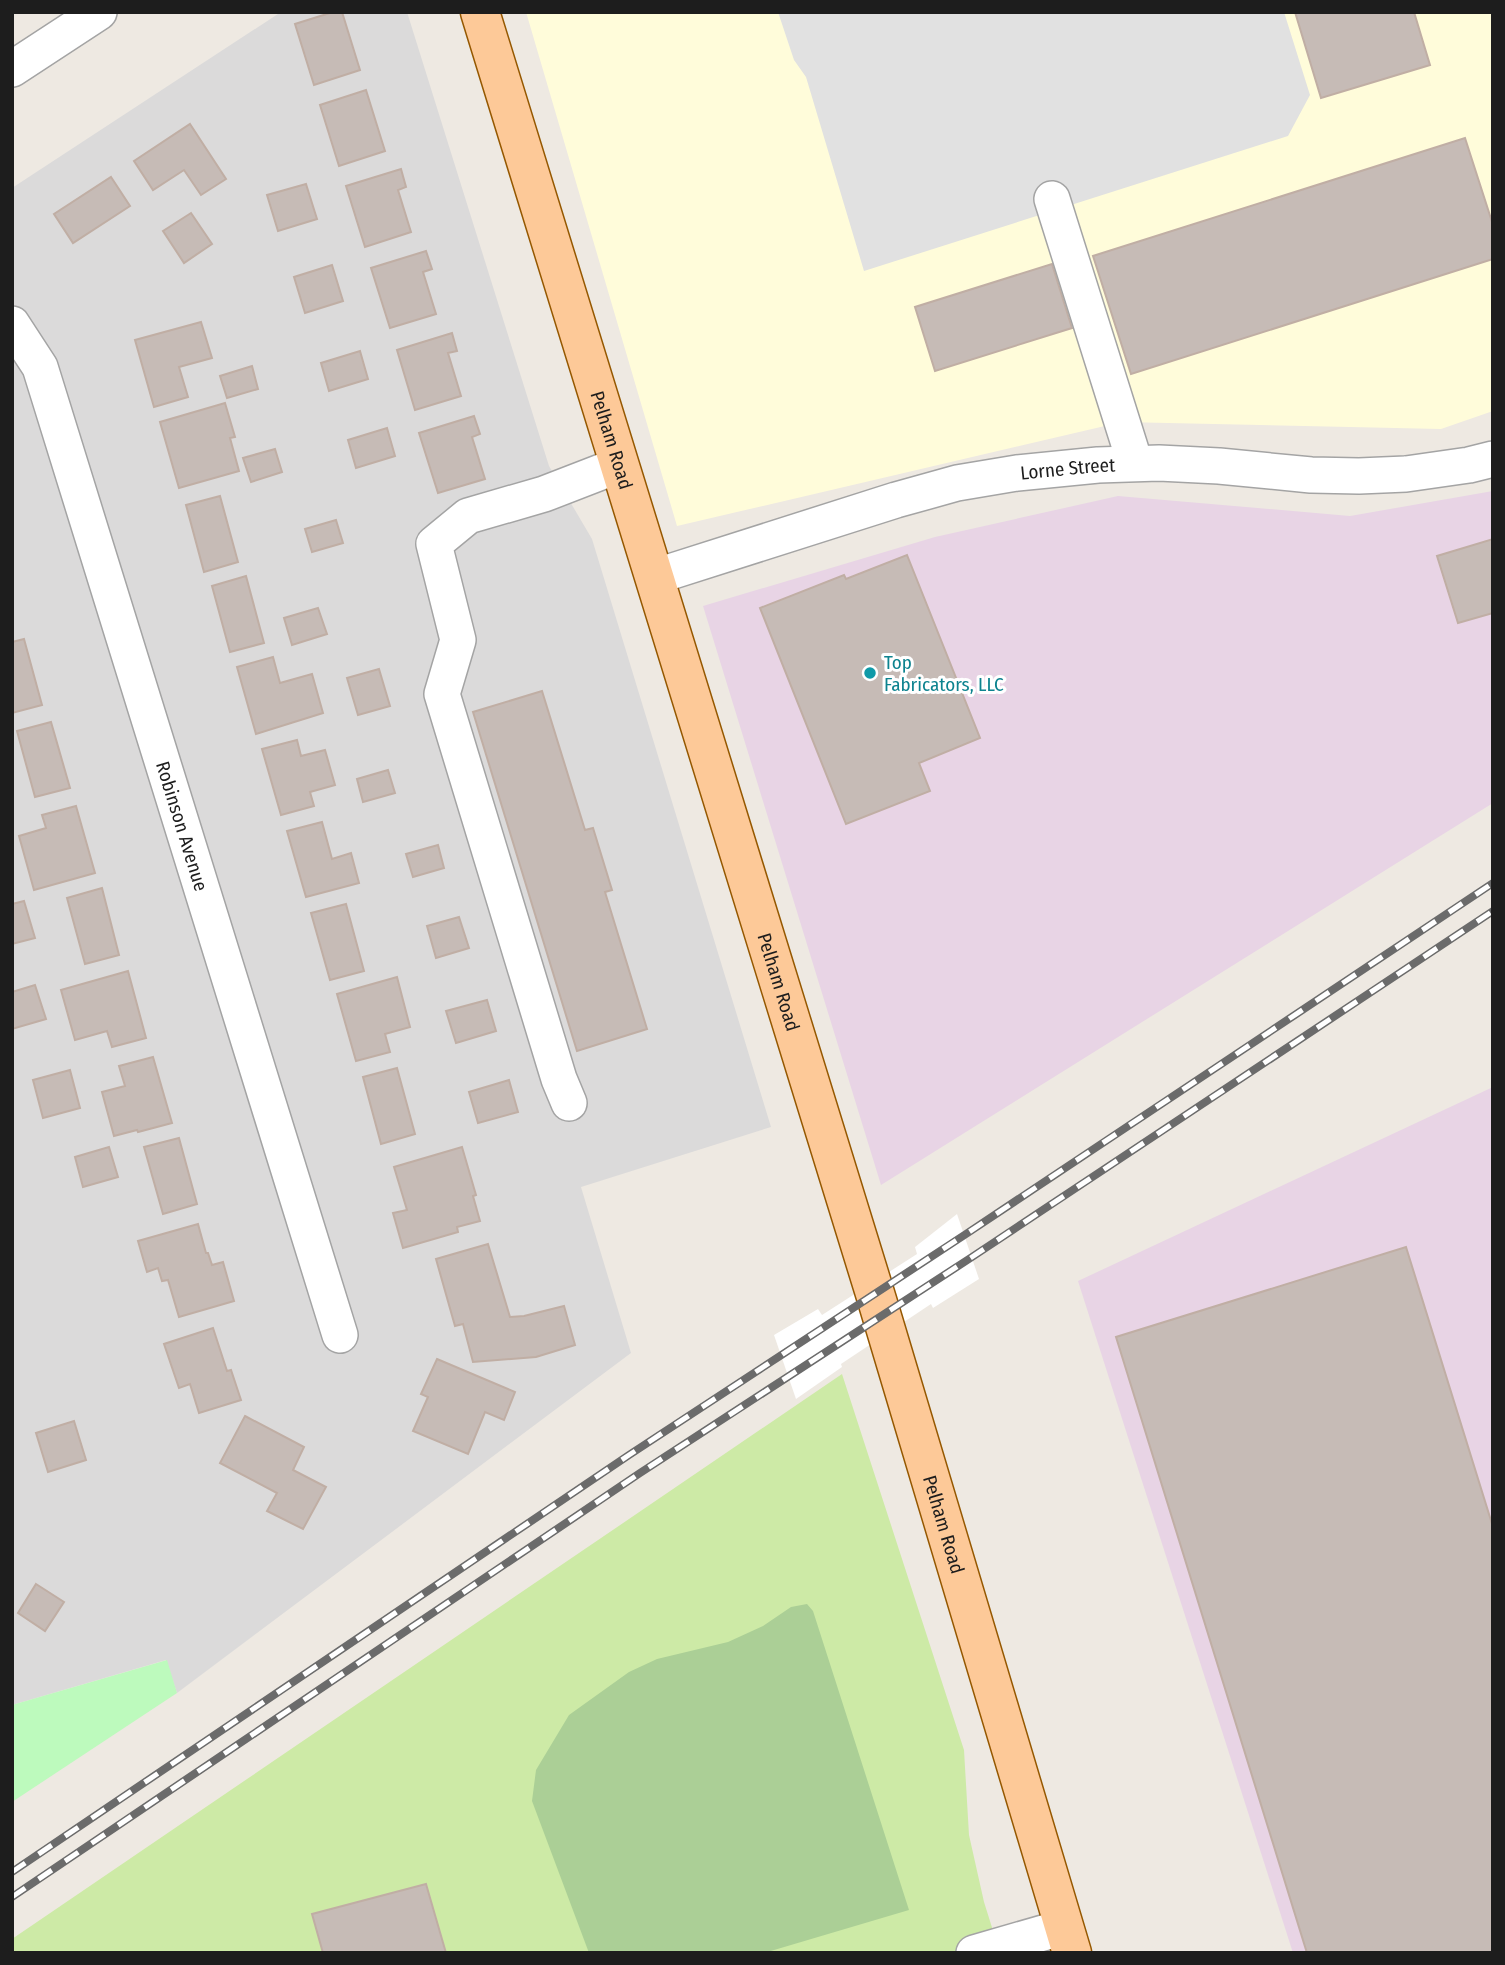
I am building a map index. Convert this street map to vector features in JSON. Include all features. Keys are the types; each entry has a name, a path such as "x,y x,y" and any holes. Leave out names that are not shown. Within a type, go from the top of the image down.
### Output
{"main road":[{"name":"Pelham Road","path":"480,12 877,1300 1068,1940"}],"street":[{"path":"12,69 99,12"},
{"path":"1052,199 1135,463"},
{"name":"Robinson Avenue","path":"12,324 40,367 340,1335"},
{"name":"Lorne Street","path":"654,576 896,500 957,483 1017,473 1135,463 1359,476 1406,474 1493,459"},
{"path":"569,1103 555,1065 442,694 458,640 434,544 468,516 544,494 619,465"},
{"path":"974,1953 1068,1940"}],"shaded area":[{"path":"281,12 407,12 549,466 592,539 771,1127 581,1187 631,1353 177,1693 166,1660 12,1705 12,188"},
{"path":"526,12 1493,12 1493,411 1441,429 1122,422 677,526"},
{"path":"778,12 1284,12 1310,95 1288,136 864,271 806,77 794,60"},
{"path":"1493,491 1493,803 881,1185 703,606 935,537 1118,496 1350,516"},
{"path":"1493,1087 1493,1953 1293,1953 1078,1281"}],"green space":[{"path":"842,1374 964,1750 969,1835 984,1902 1000,1953 12,1953 12,1939"},
{"path":"807,1604 813,1611 909,1910 764,1953 589,1953 532,1801 536,1770 569,1715 629,1672 657,1659 728,1642 763,1626 791,1607"},
{"path":"167,1660 177,1693 12,1802 12,1705"}],"pier":[{"path":"957,1214 979,1279 933,1308 931,1304 841,1364 842,1367 796,1399 774,1335 818,1309 822,1315 917,1254 915,1247"}],"building":[{"path":"333,12 342,12 360,70 314,85 295,24"},
{"path":"1295,12 1414,12 1430,65 1321,98"},
{"path":"366,90 385,151 339,166 320,105"},
{"path":"190,124 226,179 201,195 184,170 153,190 134,161"},
{"path":"1465,138 1493,225 1493,259 1131,374 1093,256"},
{"path":"401,169 406,187 398,190 411,232 365,247 346,186"},
{"path":"111,177 130,206 73,243 54,214"},
{"path":"306,184 317,219 278,231 267,195"},
{"path":"191,213 212,244 184,263 163,231"},
{"path":"426,251 432,269 423,272 436,314 390,328 371,268"},
{"path":"1052,264 1072,328 935,371 915,307"},
{"path":"332,265 343,301 305,313 294,277"},
{"path":"201,322 212,358 179,367 188,397 154,407 135,340"},
{"path":"452,333 457,351 448,353 461,396 415,410 397,350"},
{"path":"360,351 368,379 329,391 321,363"},
{"path":"252,366 258,389 227,398 220,376"},
{"path":"225,403 235,437 230,438 239,471 179,488 160,422"},
{"path":"474,416 480,434 472,437 485,479 438,493 419,433"},
{"path":"387,428 395,456 356,468 348,440"},
{"path":"275,449 282,472 251,482 243,458"},
{"path":"220,496 238,562 204,572 186,505"},
{"path":"336,520 343,543 312,552 305,529"},
{"path":"1493,539 1493,613 1458,623 1437,556"},
{"name":"Top Fabricators, LLC","path":"907,555 980,738 919,763 930,791 846,824 760,608 844,575 846,579"},
{"path":"246,576 264,643 230,652 212,586"},
{"path":"318,608 327,634 292,645 284,618"},
{"path":"24,639 42,705 12,713 12,642"},
{"path":"273,657 280,683 312,674 323,713 256,734 237,667"},
{"path":"379,669 390,706 358,715 347,678"},
{"path":"542,691 585,830 593,828 612,890 605,892 647,1029 577,1051 473,712"},
{"path":"51,722 70,788 35,797 17,731"},
{"path":"297,740 301,756 325,750 335,785 310,792 314,806 281,815 262,749"},
{"path":"388,770 395,793 363,802 357,779"},
{"path":"76,806 95,873 34,890 19,836 46,828 42,815"},
{"path":"322,822 332,859 351,853 359,883 306,897 287,831"},
{"path":"438,845 444,868 413,877 406,854"},
{"path":"102,888 119,955 85,964 67,898"},
{"path":"24,901 35,938 12,944 12,904"},
{"path":"346,904 364,971 330,980 311,913"},
{"path":"459,917 469,948 436,958 427,926"},
{"path":"128,971 146,1038 112,1047 107,1031 75,1040 61,990"},
{"path":"397,977 410,1027 385,1034 390,1052 356,1061 337,994"},
{"path":"35,985 46,1019 12,1029 12,992"},
{"path":"487,1000 496,1031 456,1043 446,1011"},
{"path":"153,1057 172,1123 114,1136 102,1092 125,1086 119,1066"},
{"path":"397,1068 415,1134 381,1144 363,1077"},
{"path":"70,1070 80,1108 43,1118 33,1080"},
{"path":"509,1080 518,1112 478,1123 469,1092"},
{"path":"179,1138 197,1204 163,1214 144,1147"},
{"path":"109,1147 118,1177 83,1187 75,1157"},
{"path":"462,1147 476,1195 473,1196 480,1221 457,1227 458,1232 403,1248 393,1213 407,1210 394,1167"},
{"path":"198,1224 212,1265 223,1262 234,1301 179,1317 168,1280 162,1281 158,1268 147,1272 138,1241"},
{"path":"488,1244 510,1317 564,1306 575,1345 536,1357 473,1362 463,1324 455,1326 436,1259"},
{"path":"1406,1247 1493,1527 1493,1953 1307,1953 1116,1337"},
{"path":"213,1328 227,1371 231,1370 241,1400 199,1413 190,1384 179,1388 164,1344"},
{"path":"437,1359 515,1392 504,1420 485,1412 468,1454 413,1431 428,1397 421,1394"},
{"path":"245,1416 304,1447 293,1470 326,1487 303,1529 267,1511 277,1493 220,1463"},
{"path":"74,1421 86,1460 48,1472 36,1433"},
{"path":"36,1584 64,1602 45,1631 18,1613"},
{"path":"426,1884 446,1953 323,1953 312,1914"}],"railway":[{"path":"12,1872 629,1455 1493,883"},
{"path":"12,1897 640,1473 972,1257 1493,911"}],"place":[{"name":"Top Fabricators, LLC","path":"870,673"}]}
